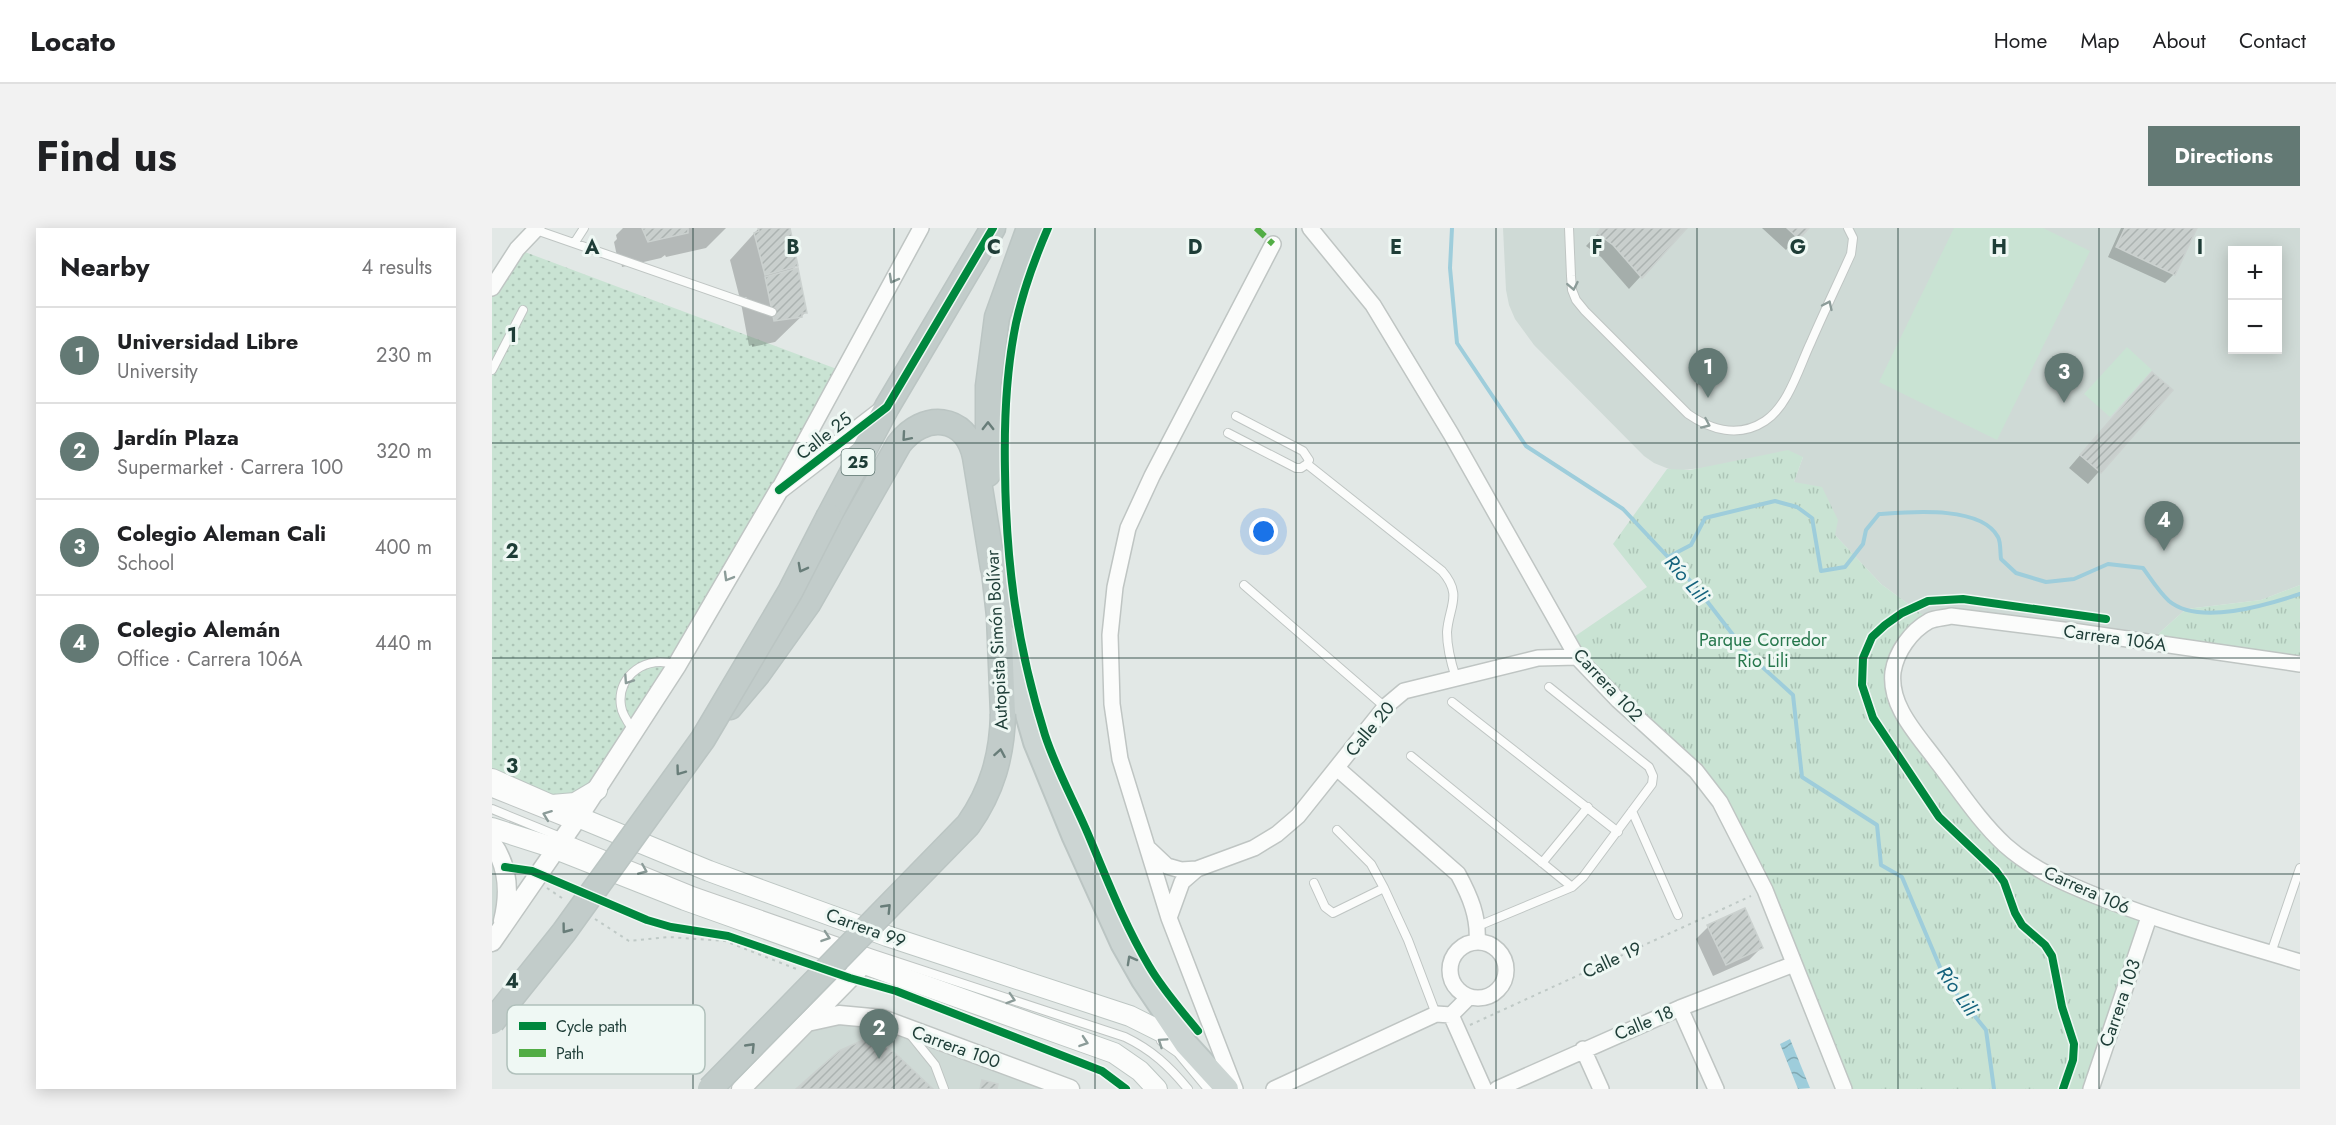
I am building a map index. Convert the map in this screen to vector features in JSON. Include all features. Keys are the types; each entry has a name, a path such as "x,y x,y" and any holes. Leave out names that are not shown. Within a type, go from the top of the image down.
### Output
{"highway":[{"name":"25","path":"703,739 784,601 887,407 993,228"},
{"name":"Autopista Simón Bolívar","path":"710,1089 968,825 984,799 994,775 1001,750 1003,714 999,616 993,568 988,490 988,386 998,317 1029,228"},
{"path":"492,1022 564,932 703,739 758,674 801,613 905,437 920,425 945,423 962,432 973,449 993,568"}],"main road":[{"path":"999,616 1035,742 1079,847 1122,943 1143,980 1186,1044"},
{"name":"Carrera 99","path":"492,779 552,805 571,832 686,900 1114,1053 1140,1071 1154,1086"},
{"path":"552,805 575,803 597,790"},
{"name":"Carrera 99","path":"492,828 571,832 709,871 887,936 1130,1016 1186,1044 1227,1089"}],"street":[{"name":"Calle 25","path":"494,940 571,832 677,665 779,490 921,228"},
{"name":"Carrera 102","path":"1310,228 1373,305 1451,434 1577,657 1618,700 1696,771 1720,802 1765,890 1844,1089"},
{"path":"492,288 517,249 536,229"},
{"path":"1235,1089 1169,918 1120,759 1112,704 1110,635 1115,587 1128,528 1152,477 1273,244"},
{"name":"Calle 25","path":"779,490 887,407"},
{"name":"Carrera 106A","path":"1930,621 1951,616 2300,664"},
{"name":"Carrera 106","path":"1930,621 1917,630 1902,647 1894,667 1892,684 1896,699 1911,728 1982,819 2005,844 2034,867 2065,884 2149,917 2300,962"},
{"name":"Calle 20","path":"1145,844 1167,866 1181,870 1197,869 1254,848 1277,834 1298,816 1338,769 1385,707 1404,691 1538,658 1577,657"},
{"path":"1338,769 1458,874 1469,895 1478,926 1477,942"},
{"path":"492,843 505,867 508,894 503,920 494,940"},
{"path":"1169,918 1182,882 1197,869"},
{"name":"Carrera 103","path":"2091,1089 2149,917"},
{"path":"1477,942 1495,949 1505,965 1506,975 1497,991 1479,998 1469,997 1456,988 1452,981 1450,966 1457,952 1477,942"},
{"path":"741,1089 864,964"},
{"name":"Calle 18","path":"1497,1089 1680,1008 1794,964"},
{"path":"1274,1089 1444,1014 1469,997"},
{"path":"1680,1008 1716,1089"},
{"path":"1444,1014 1459,1030 1484,1089"},
{"name":"Carrera 100","path":"807,1022 840,1016 882,1019 1070,1089"},
{"path":"1583,1049 1601,1089"}],"lane":[{"path":"575,242 584,228"},
{"path":"1569,228 1572,290 1585,311 1688,414 1704,425 1720,430 1736,431 1765,421 1785,397 1851,254 1853,238 1848,228"},
{"path":"536,229 772,312"},
{"path":"492,370 523,310"},
{"path":"1228,433 1296,468 1301,468 1309,460 1308,455 1303,451 1236,416"},
{"path":"1307,464 1443,571 1452,582 1453,606 1447,630 1448,652 1456,678"},
{"path":"1244,585 1385,707"},
{"path":"634,731 621,709 620,696 623,684 640,666 667,661 677,665"},
{"path":"1478,926 1572,887 1583,877 1618,832 1652,784 1653,776 1649,767 1549,687"},
{"path":"1452,702 1618,832"},
{"path":"1411,756 1572,887"},
{"path":"492,793 693,891 873,954 1125,1036 1155,1054 1168,1065 1188,1089"},
{"path":"1542,862 1587,807"},
{"path":"492,808 571,832"},
{"path":"1632,811 1678,915"},
{"path":"1337,830 1371,864 1444,1014"},
{"path":"616,843 638,852"},
{"path":"659,860 670,865"},
{"path":"2271,953 2300,867"},
{"path":"681,869 881,943 1130,1025 1178,1053 1208,1089"},
{"path":"1314,883 1325,907 1333,913 1384,888"},
{"path":"906,1028 935,1065 944,1089"}],"path":[{"path":"535,881 572,905"},
{"path":"591,917 629,941 669,937 726,941 807,972"},
{"path":"680,929 728,936 796,959"}],"shaded area":[{"path":"1503,228 2300,228 2300,585 2261,600 2186,609 2148,643 1930,620 1881,584 1835,535 1794,482 1803,457 1674,471 1654,463 1644,456 1534,345 1515,319 1506,290"},
{"path":"492,843 505,867 492,942"},
{"path":"864,1016 1070,1089 741,1089 807,1022"}],"green space":[{"path":"1954,228 2043,228 2090,251 1997,440 1879,382"},
{"path":"517,249 842,371 578,817 492,779 492,288"},
{"path":"2127,347 2152,370 2110,417 2084,394"},
{"name":"Parque Corredor Rio Lili","path":"1788,450 1803,457 1794,482 1822,487 1838,520 1835,535 1881,584 1930,620 1902,647 1896,699 2005,844 2149,917 2091,1089 1844,1089 1720,802 1568,641 1647,587 1613,544 1667,469 1690,470"},
{"path":"2300,585 2300,664 2148,643 2186,609 2261,600"}],"water":[{"path":"1790,1039 1810,1088 1798,1089 1780,1044"}],"building":[{"path":"642,228 688,228 688,233 648,242"},
{"path":"758,228 790,228 798,266 765,275 754,233 759,231"},
{"path":"1601,228 1687,228 1642,278 1613,245 1597,233"},
{"path":"1787,228 1809,228 1799,239"},
{"path":"2125,228 2197,228 2175,275 2116,247"},
{"path":"798,268 807,313 802,313 802,317 774,321 765,277"},
{"path":"2152,372 2173,390 2101,473 2080,455"},
{"path":"1745,908 1763,948 1726,965 1707,925"},
{"path":"863,1040 884,1046 896,1054 933,1089 796,1089 839,1051"},
{"path":"982,1080 998,1084 997,1089 980,1089"}],"waterway":[{"name":"Río Lili","path":"1452,228 1450,268 1457,343 1526,446 1623,509 1696,587 1747,653 1793,695 1802,777 1877,825 1881,865 1902,877 1945,979 1986,1030 1994,1089"},
{"path":"1668,557 1691,545 1705,518 1775,501 1797,507 1812,518 1821,571 1845,567 1863,544 1866,530 1879,514 1925,512 1961,515 1989,527 1999,539 2001,559 2016,573 2046,582 2074,579 2108,564 2143,568 2158,590 2169,601 2197,612 2215,613 2252,608 2300,594"}],"marked path":[{"path":"1256,228 1273,244"}],"cycle path":[{"path":"779,490 887,407 993,228"},
{"path":"1048,228 1038,251 1019,311 1006,397 1006,505 1011,572 1020,637 1035,702 1049,748 1116,901 1154,975 1198,1031"},
{"path":"2063,1089 2073,1060 2074,1044 2062,1007 2052,956 2045,945 2022,925 2015,913 2004,882 1996,871 1939,817 1873,718 1862,685 1863,658 1872,637 1885,625 1902,613 1928,601 1963,599 2106,619"},
{"path":"505,867 532,871 647,920 671,927 728,936 850,978 896,991 1102,1071 1126,1089"}],"place":[{"name":"Universidad Libre","path":"1708,398"},
{"name":"Colegio Aleman Cali","path":"2064,403"},
{"name":"Colegio Alemán","path":"2164,551"},
{"name":"Jardín Plaza","path":"879,1059"}]}
